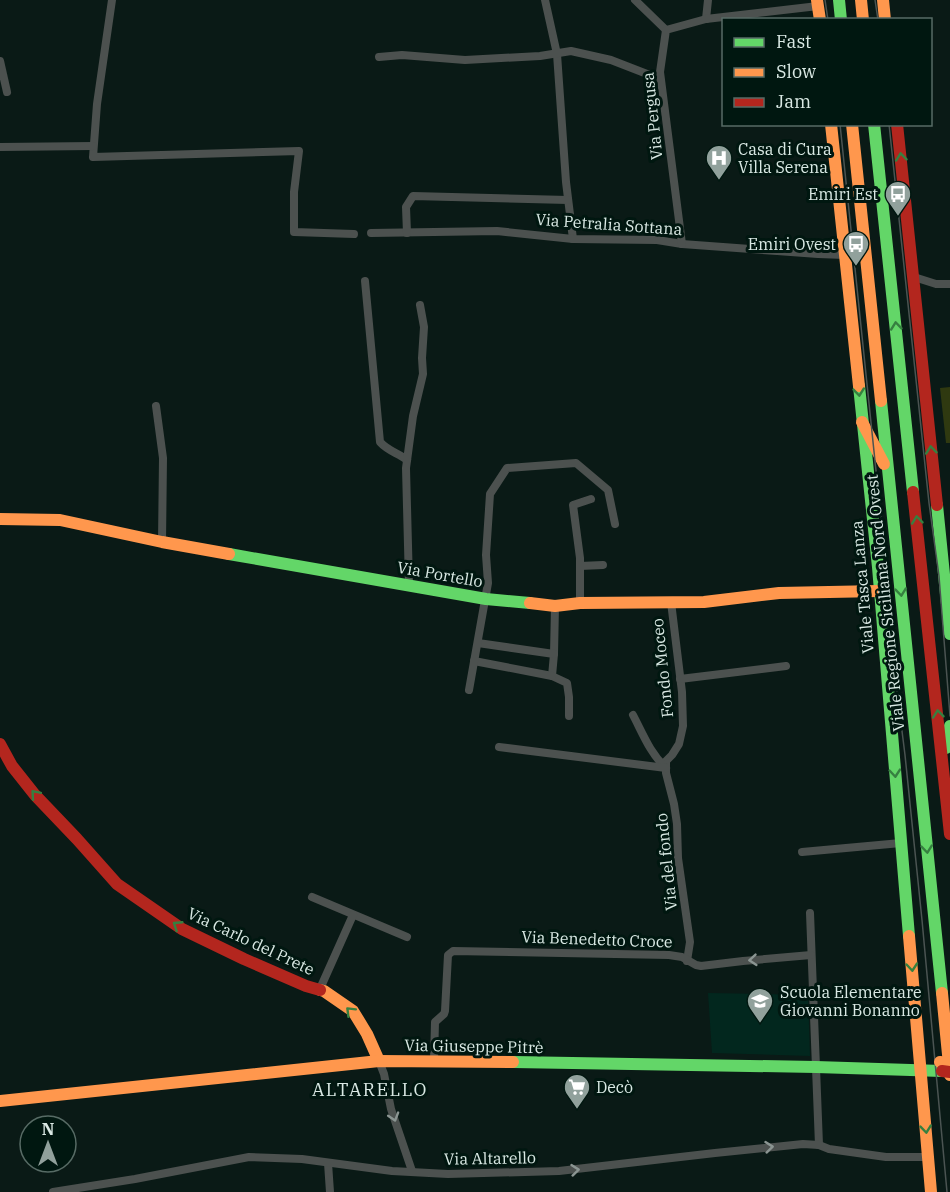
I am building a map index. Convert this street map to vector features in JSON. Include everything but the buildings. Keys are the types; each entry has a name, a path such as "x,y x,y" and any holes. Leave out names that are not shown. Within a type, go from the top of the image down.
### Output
{"street":[{"path":"112,0 97,104 93,157 299,151 294,192 294,232 354,234"},
{"path":"546,0 557,54 573,238"},
{"path":"635,0 666,30 706,19 818,3 820,18"},
{"path":"706,19 708,0"},
{"path":"838,0 841,18"},
{"path":"861,0 863,18"},
{"path":"883,0 885,18"},
{"name":"Via Pergusa","path":"666,30 660,79 682,244"},
{"path":"379,57 402,55 465,60 540,56 571,51 611,60 660,79"},
{"path":"0,61 7,92"},
{"name":"Viale Tasca Lanza","path":"831,126 879,591 919,1047"},
{"name":"Viale Regione Siciliana Nord Ovest","path":"852,126 946,1069"},
{"path":"874,126 950,834"},
{"path":"897,126 949,603 950,633"},
{"path":"0,147 93,146"},
{"path":"407,233 406,207 413,196 568,200"},
{"name":"Via Petralia Sottana","path":"371,233 497,231 573,238 657,240 682,244 845,255"},
{"path":"914,278 936,284 950,284"},
{"path":"365,282 380,442 388,451 398,453 407,460"},
{"path":"409,584 407,460 413,416 423,374 424,327 420,305"},
{"path":"156,406 163,458 162,542"},
{"path":"862,422 888,471"},
{"path":"469,690 488,583 486,555 490,494 507,468 576,463 608,490 615,524"},
{"path":"580,599 580,566 573,505 591,499"},
{"name":"Via Portello","path":"0,519 60,520 162,542 486,599 555,606 580,599 704,602 779,593 879,591"},
{"path":"580,566 603,565"},
{"name":"Fondo Moceo","path":"666,765 679,744 683,726 682,692 670,602"},
{"path":"552,676 555,654 555,606"},
{"path":"478,643 555,654"},
{"path":"474,662 552,676 567,683 569,716"},
{"path":"680,679 786,666"},
{"path":"633,715 657,759 666,765"},
{"path":"943,765 950,726"},
{"name":"Via Carlo del Prete","path":"0,744 12,766 35,795 117,884 182,928 244,959 319,991 324,991 353,1011 367,1034 384,1074 391,1109 412,1171"},
{"path":"499,747 666,765"},
{"name":"Via del fondo","path":"666,765 677,824 678,858 690,942 687,961"},
{"path":"802,852 901,843"},
{"path":"312,897 407,937"},
{"path":"810,913 819,1145"},
{"path":"319,991 353,915"},
{"name":"Via Benedetto Croce","path":"434,1061 435,1022 445,1011 448,957 455,950 669,955 682,957 701,966 811,955"},
{"path":"919,1047 930,1061 946,1069"},
{"path":"919,1047 931,1192"},
{"name":"Via Giuseppe Pitrè","path":"0,1101 379,1061 946,1069"},
{"name":"Via Altarello","path":"53,1192 249,1157 302,1159 392,1171 448,1174 559,1171 803,1144 886,1157 929,1157"},
{"path":"328,1163 330,1192"}],"shaded area":[{"path":"950,387 950,443 946,443 940,388"},
{"name":"Scuola Elementare Giovanni Bonanno","path":"708,993 808,995 810,1056 712,1053"}],"tram line":[{"path":"825,0 828,18"},
{"path":"875,0 878,18"},
{"path":"840,126 886,567 893,659 922,920 947,1192"},
{"path":"889,126 929,503 939,576 950,716"}],"traffic: fast":[{"path":"839,0 841,18"},
{"path":"874,126 913,492"},
{"path":"859,386 878,567 909,936"},
{"path":"881,401 942,993"},
{"path":"937,505 950,634"},
{"path":"229,554 486,599 530,603"},
{"path":"946,748 950,726"},
{"path":"513,1062 942,1071"}],"traffic: slow":[{"path":"817,0 820,18"},
{"path":"861,0 863,18"},
{"path":"883,0 885,18"},
{"path":"831,126 859,386"},
{"path":"852,126 881,401"},
{"path":"862,422 884,464"},
{"path":"0,519 60,520 229,554"},
{"path":"530,603 555,606 580,603 704,602 779,593 879,591"},
{"path":"909,936 931,1192"},
{"path":"320,990 353,1011 367,1034 379,1061"},
{"path":"942,993 950,1075"},
{"path":"0,1101 379,1061 513,1062"},
{"path":"940,1062 950,1063"}],"traffic: jam":[{"path":"897,126 937,505"},
{"path":"913,492 950,834"},
{"path":"0,744 12,766 35,795 117,884 182,929 244,959 320,990"},
{"path":"942,1071 950,1072"}],"place":[{"name":"Casa di Cura Villa Serena","path":"719,181"},
{"name":"Emiri Est","path":"898,217"},
{"name":"Emiri Ovest","path":"856,267"},
{"name":"Scuola Elementare Giovanni Bonanno","path":"760,1024"},
{"name":"Decò","path":"577,1110"}],"district":[{"name":"ALTARELLO","path":"370,1090"}]}
